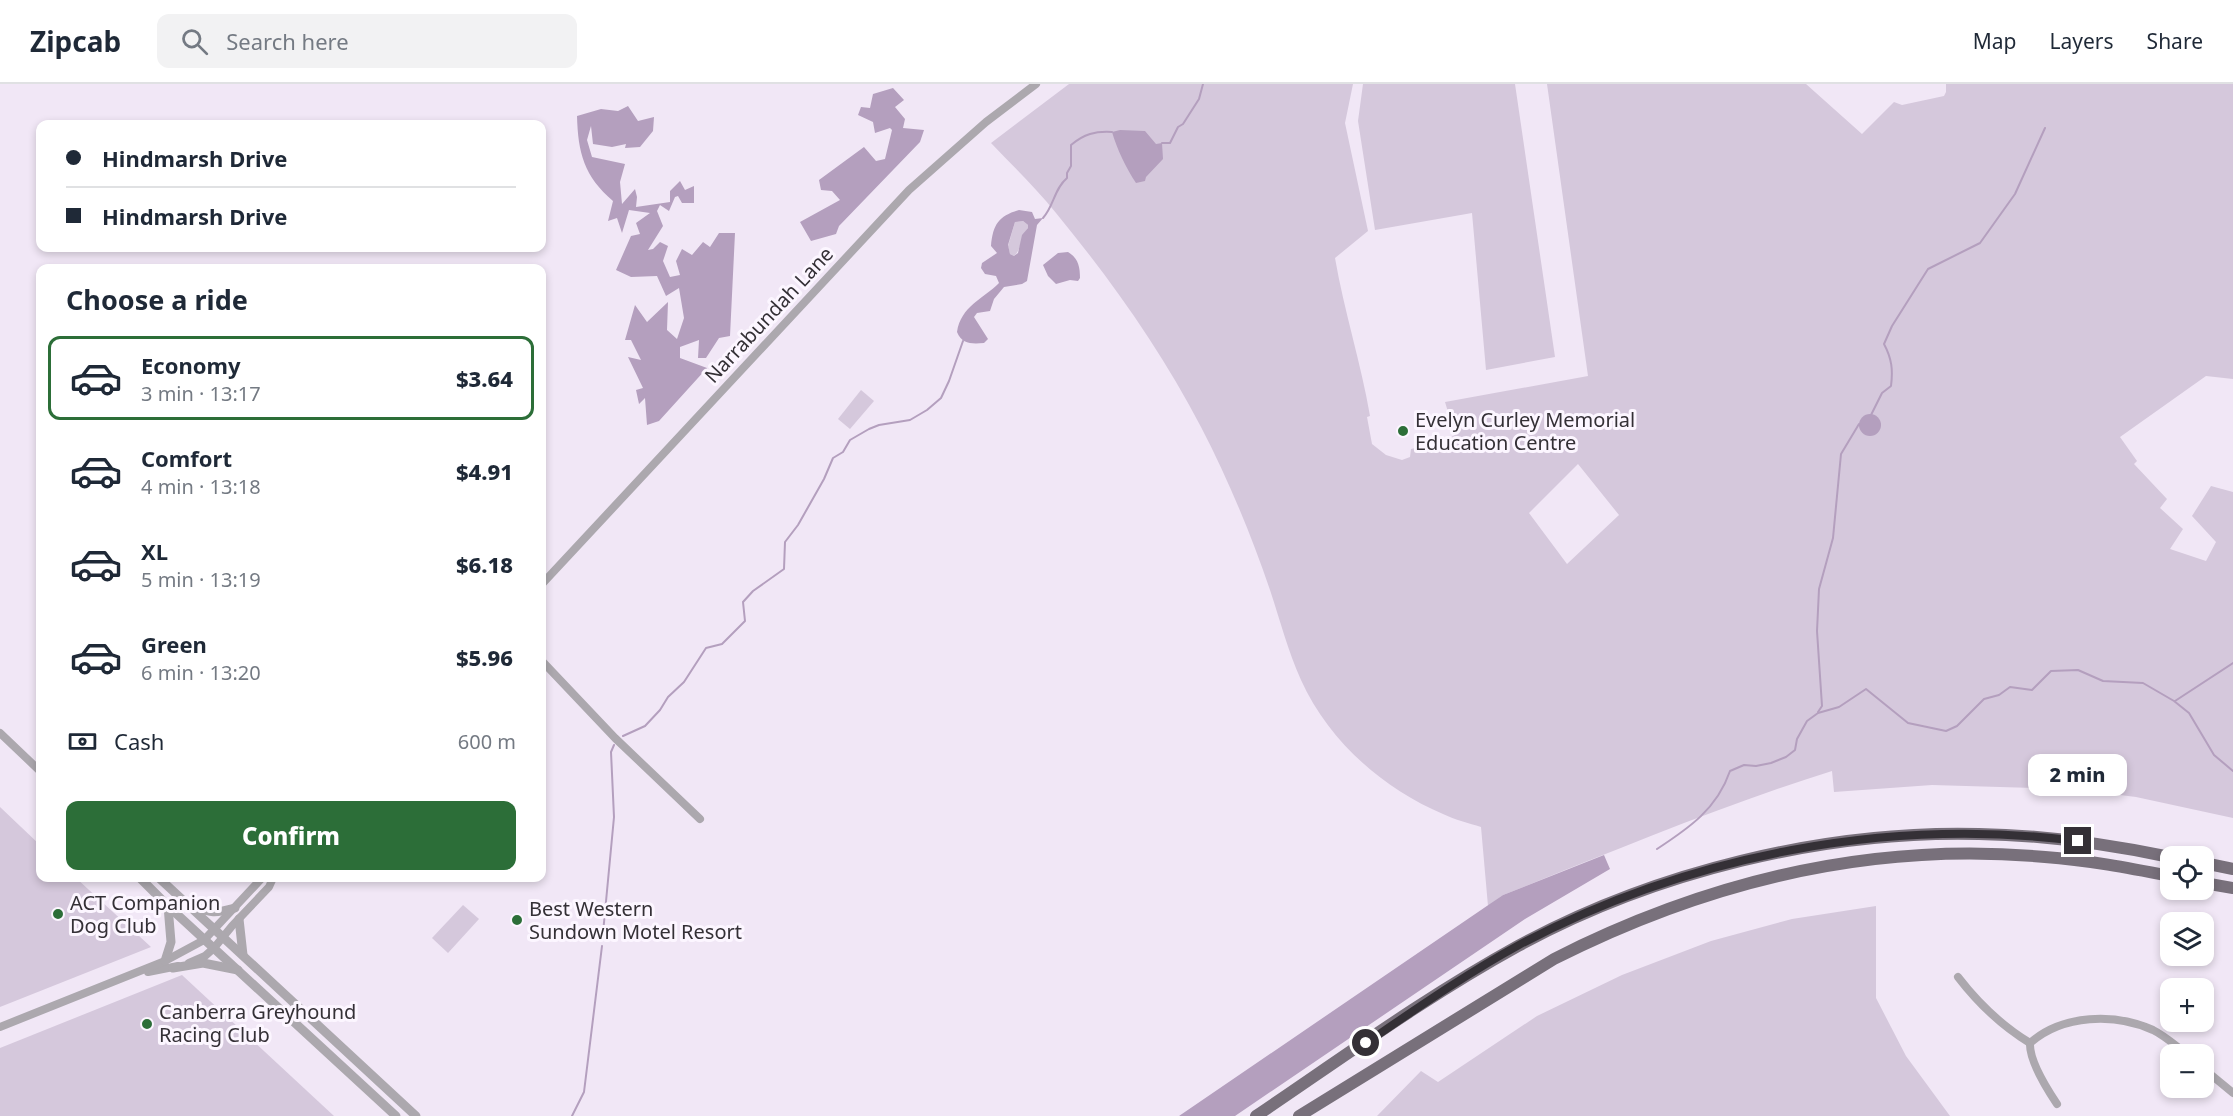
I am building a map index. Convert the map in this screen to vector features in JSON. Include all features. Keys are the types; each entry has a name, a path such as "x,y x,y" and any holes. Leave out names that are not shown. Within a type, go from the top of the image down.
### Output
{"main road":[{"path":"1256,1116 1467,976 1520,945 1597,909 1694,874 1812,846 1920,835 1977,834 2040,837 2094,843 2160,855"},
{"path":"1299,1116 1554,959 1593,939 1665,909 1738,885 1841,863 1921,855 2043,856 2160,874"},
{"path":"2214,865 2233,869"},
{"path":"2214,885 2233,888"}],"street":[{"name":"Narrabundah Lane","path":"546,581 901,198 963,141 1036,84"},
{"path":"546,665 615,738 700,819"},
{"path":"0,733 36,767"},
{"path":"144,882 396,1116"},
{"path":"163,882 416,1116"},
{"path":"0,1027 135,974 204,940 258,882"},
{"path":"173,968 205,956 223,939 271,882"},
{"path":"186,903 211,912 235,908"},
{"path":"165,961 171,942 168,906"},
{"path":"239,919 243,955"},
{"path":"135,974 203,963 240,970"},
{"path":"1958,978 1983,1007 2030,1043 2031,1052 2043,1082 2057,1104"},
{"path":"2030,1043 2040,1035 2064,1024 2108,1019 2132,1023 2153,1030 2173,1044"},
{"path":"2214,1077 2233,1093"}],"shaded area":[{"path":"1069,84 1353,84 1345,123 1368,231 1335,258 1370,416 1367,417 1372,444 1386,455 1402,460 1410,457 1411,449 1444,441 1455,435 1445,402 1588,376 1547,84 1806,84 1862,134 1894,102 1902,105 1944,96 1946,84 2233,84 2233,379 2206,376 2120,437 2137,461 2134,464 2167,499 2160,508 2183,529 2170,549 2206,561 2216,542 2192,516 2211,486 2233,492 2233,818 2136,797 2072,789 1932,785 1834,792 1832,771 1666,830 1503,895 1488,906 1481,827 1448,816 1399,791 1359,760 1326,723 1301,680 1247,528 1186,398 1134,316 1096,264 1048,204 991,143","holes":["1578,464 1619,515 1567,564 1529,513"]},
{"path":"1363,84 1515,84 1555,357 1486,370 1472,213 1375,230 1358,121"},
{"path":"893,88 904,100 895,107 905,119 903,128 924,130 920,142 839,226 836,234 811,241 800,222 840,200 832,191 821,190 819,180 864,147 876,161 885,159 892,130 890,128 875,133 873,122 858,115 861,107 870,108 873,94"},
{"path":"628,106 638,121 654,117 653,131 640,147 625,148 626,144 612,147 593,144 591,126 587,140 592,157 625,164 620,182 622,204 635,189 636,207 670,202 670,191 680,181 685,190 694,186 694,203 682,203 678,196 675,197 669,211 660,205 657,211 663,226 648,250 653,249 660,242 668,246 663,261 670,277 680,275 676,261 682,249 692,255 703,242 710,247 719,233 735,233 730,336 719,338 706,358 698,358 699,340 680,347 680,358 707,368 659,421 647,425 645,398 639,404 636,390 643,388 628,357 641,360 631,340 625,340 635,305 647,322 668,302 667,330 677,339 684,318 679,288 666,296 657,276 631,277 616,270 631,236 640,234 636,223 650,213 629,210 622,233 617,218 608,221 613,201 595,182 584,163 577,116 601,109 618,111"},
{"path":"1145,131 1156,144 1162,143 1163,159 1145,181 1136,183 1122,158 1112,132"},
{"path":"1019,210 1032,212 1035,219 1043,218 1037,225 1027,281 1004,287 994,299 990,311 977,313 974,317 988,339 984,343 968,342 962,339 957,332 959,323 968,309 999,283 996,276 985,274 981,268 982,263 997,253 991,246 993,232 1002,218","holes":["1023,221 1028,225 1022,235 1018,253 1014,256 1010,254 1008,245 1015,222"]},
{"path":"1023,221 1028,228 1014,256 1010,254 1008,246 1015,222"},
{"path":"1068,252 1078,263 1080,278 1078,281 1070,280 1056,284 1048,276 1043,265 1058,253"},
{"path":"861,390 874,401 850,429 838,419"},
{"path":"1870,414 1880,421 1881,425 1874,435 1870,436 1860,429 1859,425 1866,415"},
{"name":"ACT Companion Dog Club","path":"0,807 36,841 36,882 80,882 151,947 0,1007"},
{"path":"1604,855 1610,869 1525,919 1235,1116 1179,1116 1503,895"},
{"path":"463,905 479,919 448,953 432,938"},
{"path":"1876,906 1876,998 1906,1056 1950,1116 1377,1116 1421,1071 1438,1082 1537,1016 1622,975 1711,941 1792,919"},
{"name":"Canberra Greyhound Racing Club","path":"182,975 334,1116 0,1116 0,1048"}],"waterway":[{"path":"1162,143 1170,143 1178,127 1183,124 1199,99 1203,84"},
{"path":"1871,415 1882,393 1891,386 1891,365 1884,344 1892,326 1928,269 1980,243 2015,194 2045,128"},
{"path":"1043,218 1059,187 1067,178 1071,166 1071,145 1090,134 1112,132"},
{"path":"623,736 645,726 660,710 668,697 684,682 706,648 722,644 745,621 743,602 753,591 784,569 785,542 798,525 833,458 843,452 850,440 869,429 910,420 941,398 963,341"},
{"path":"1818,712 1822,706 1817,631 1819,589 1833,538 1841,454 1859,424"},
{"path":"2175,701 2233,663"},
{"path":"1657,849 1691,825 1710,807 1730,771 1744,765 1756,766 1786,757 1795,750 1797,739 1807,721 1818,713 1839,707 1866,689 1908,723 1946,731 1957,726 1984,699 1999,695 2010,687 2032,690 2051,671 2078,670 2103,681 2143,683 2174,701 2189,713 2214,755 2233,771"},
{"path":"603,933 614,817 611,752 614,745"},
{"path":"572,1116 584,1092 602,946"}],"place":[{"name":"Evelyn Curley Memorial Education Centre","path":"1403,431"},
{"name":"ACT Companion Dog Club","path":"58,914"},
{"name":"Best Western Sundown Motel Resort","path":"517,920"},
{"name":"Canberra Greyhound Racing Club","path":"147,1024"}],"route":[{"path":"1366,1043 1467,976 1520,945 1590,912 1683,877 1791,850 1877,838 1977,834 2078,841"}]}
